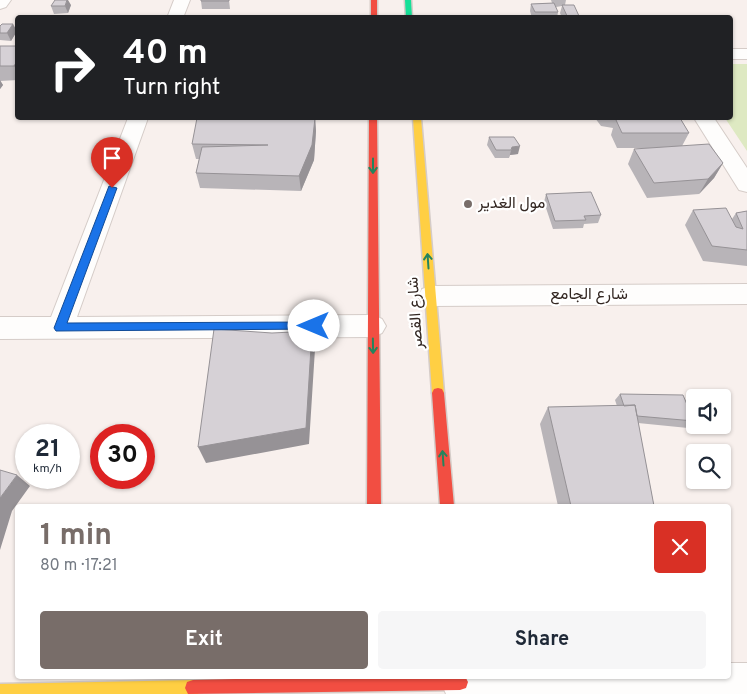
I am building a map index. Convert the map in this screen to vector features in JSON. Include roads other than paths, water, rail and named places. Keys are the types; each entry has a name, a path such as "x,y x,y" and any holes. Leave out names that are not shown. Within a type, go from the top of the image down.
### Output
{"street":[{"path":"0,4 3,0"},
{"path":"177,15 182,0"},
{"path":"374,0 374,15"},
{"path":"408,0 409,15"},
{"path":"733,54 747,54"},
{"path":"60,328 137,120"},
{"path":"374,120 374,504"},
{"name":"شارع القصر","path":"418,120 447,504"},
{"path":"705,120 747,185"},
{"name":"شارع الجامع","path":"431,296 747,294"},
{"path":"0,328 373,326"},
{"path":"0,692 460,684 561,688 747,682"}],"place":[{"name":"مول الغدير","path":"468,204"}]}
